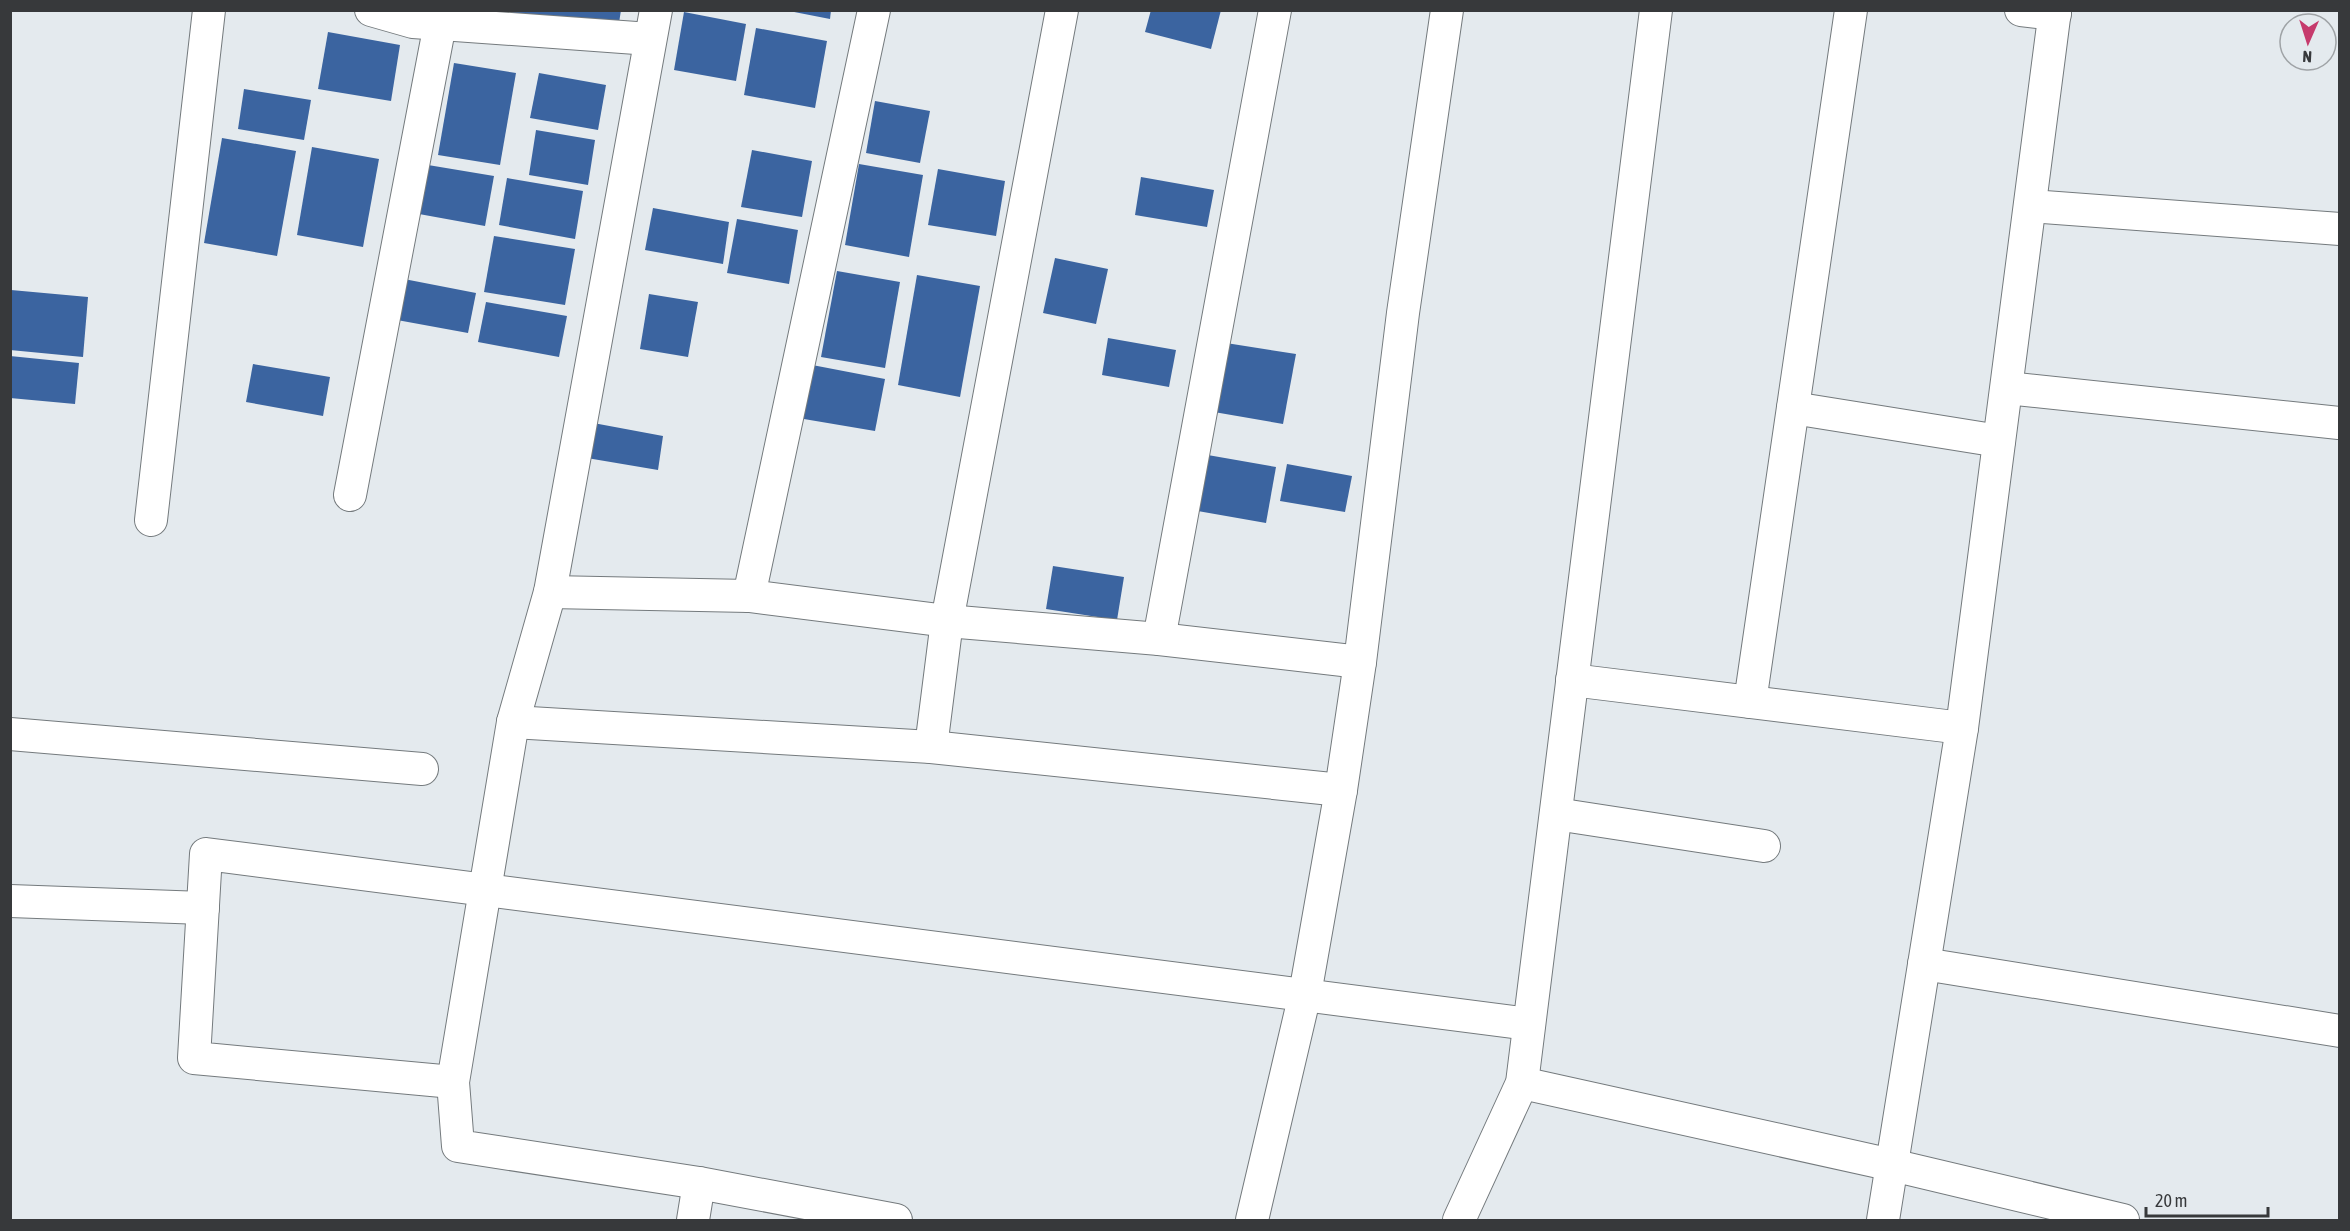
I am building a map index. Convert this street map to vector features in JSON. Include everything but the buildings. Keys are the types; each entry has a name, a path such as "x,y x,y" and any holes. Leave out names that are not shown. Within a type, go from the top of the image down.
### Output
{"street":[{"path":"151,520 209,10"},
{"path":"371,10 413,22 440,24 653,25 550,592 513,722 453,1082 458,1146 699,1183 896,1221"},
{"path":"749,596 874,10"},
{"path":"931,747 946,621 1062,10"},
{"path":"1159,639 1275,10"},
{"path":"1252,1221 1305,994 1341,790 1360,662 1403,313 1448,10"},
{"path":"1459,1221 1522,1083 1656,10"},
{"path":"1750,702 1851,10"},
{"path":"1883,1221 1962,728 2055,12 2021,10"},
{"path":"350,495 440,24"},
{"path":"2030,206 2340,229"},
{"path":"2007,388 2339,423"},
{"path":"1793,408 1999,441"},
{"path":"550,592 749,596 946,621 1159,639 1360,662"},
{"path":"1572,680 1962,728"},
{"path":"513,722 931,747 1341,790"},
{"path":"10,734 422,768"},
{"path":"1556,814 1764,846"},
{"path":"453,1082 194,1058 206,854 1529,1024"},
{"path":"10,901 203,908"},
{"path":"1924,964 2340,1031"},
{"path":"1522,1083 1892,1165 2115,1220"},
{"path":"693,1221 699,1183"}]}
